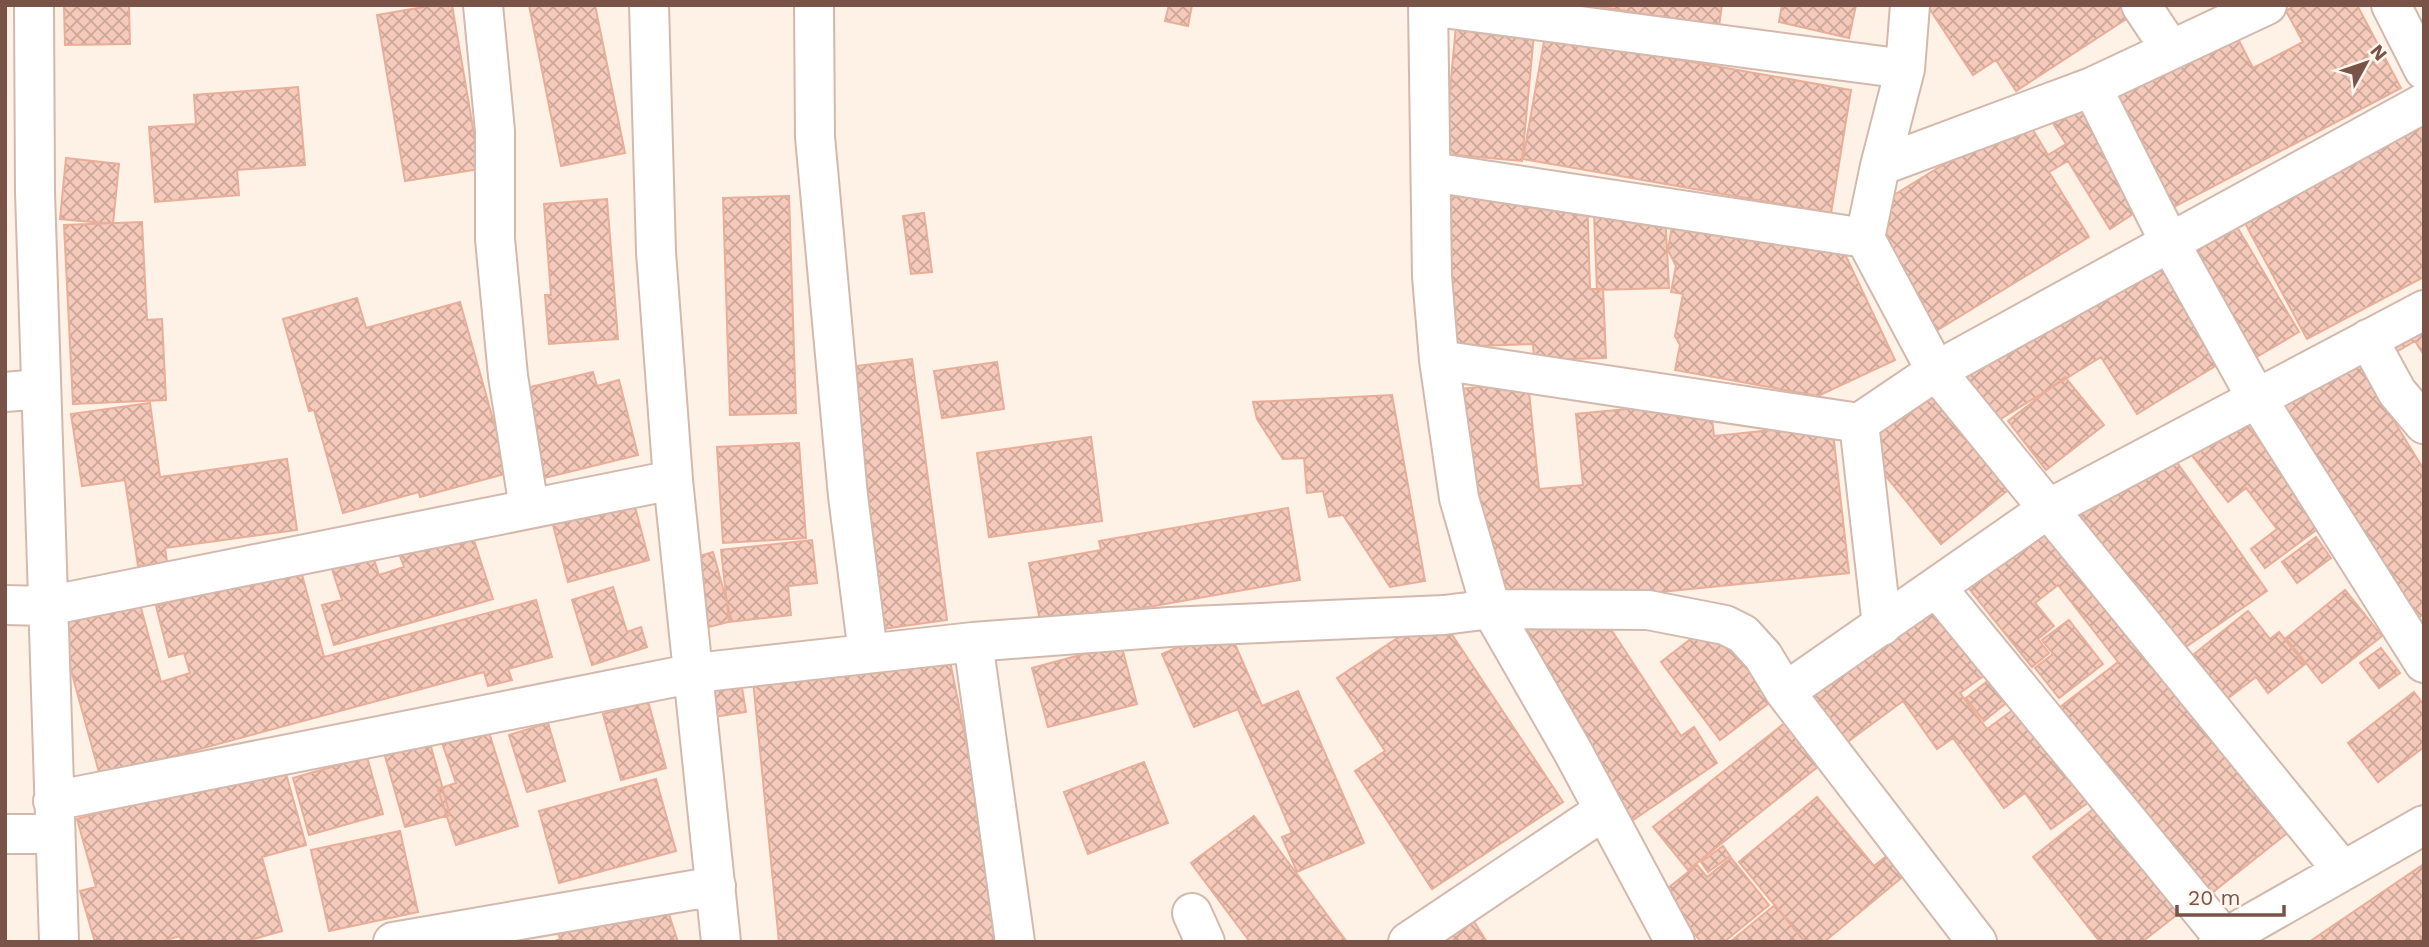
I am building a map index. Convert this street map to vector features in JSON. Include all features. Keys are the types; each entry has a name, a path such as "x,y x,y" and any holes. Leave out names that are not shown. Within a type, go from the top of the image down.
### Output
{"street":[{"path":"34,5 20,193 23,391 47,606 59,942"},
{"path":"483,5 495,131 495,239 508,376 529,509"},
{"path":"649,5 656,252 673,480 721,942"},
{"path":"814,5 815,138 848,496 867,653"},
{"path":"1910,5 1905,69 1865,238 1936,371 2343,871"},
{"path":"2141,5 2171,50"},
{"path":"1880,166 2092,88 2267,5"},
{"path":"2391,5 2424,70"},
{"path":"1675,942 1602,811 1573,750 1491,608 1460,498 1439,360 1432,276 1428,6 1905,69"},
{"path":"2092,88 2171,243 2256,397 2424,663"},
{"path":"1439,360 1859,423 1936,371 2424,103"},
{"path":"1431,172 1865,238"},
{"path":"1785,692 2048,509 2424,310"},
{"path":"2368,339 2397,392 2424,424"},
{"path":"1859,423 1882,626"},
{"path":"5,605 47,606 673,480"},
{"path":"1936,587 2221,940 2424,825"},
{"path":"5,834 53,817 695,673 973,642 1169,627 1444,615 1491,608 1648,610 1725,625 1743,634 1763,656 1785,692 1978,942"},
{"path":"973,642 1015,942"},
{"path":"1408,942 1602,811"},
{"path":"393,942 716,886"}],"building":[{"path":"64,5 129,5 130,44 65,45"},
{"path":"435,5 452,5 480,169 405,181 377,15"},
{"path":"529,5 595,5 625,153 561,166"},
{"path":"1169,5 1192,5 1188,26 1165,21"},
{"path":"1588,5 1722,5 1719,26"},
{"path":"1782,5 1856,5 1849,38 1779,22"},
{"path":"1927,5 2129,5 2134,14 2016,91 1996,60 1973,75"},
{"path":"2296,5 2357,5 2401,88 2174,207 2111,86 2230,23 2253,68 2303,42 2286,11"},
{"path":"1456,26 1534,34 1522,161 1444,154"},
{"path":"1545,36 1851,90 1831,213 1523,159"},
{"path":"298,87 305,165 237,170 239,195 155,202 149,127 196,124 194,95"},
{"path":"2073,96 2142,208 2110,229 2068,161 2049,172 2089,237 1928,336 1855,219 2024,115 2048,155 2066,144 2046,112"},
{"path":"2424,119 2424,277 2307,339 2239,212"},
{"path":"66,158 119,164 113,224 60,219"},
{"path":"1587,192 1590,289 1603,289 1606,358 1534,360 1533,344 1449,347 1444,196"},
{"path":"789,196 796,413 730,415 723,198"},
{"path":"607,199 618,339 549,344 545,295 551,295 544,204"},
{"path":"1665,212 1669,288 1597,290 1594,215"},
{"path":"924,213 932,272 911,274 903,216"},
{"path":"2230,215 2299,332 2255,358 2186,240"},
{"path":"1673,220 1843,250 1895,360 1818,396 1675,370 1680,345 1675,336 1683,294 1671,292 1676,266 1668,250"},
{"path":"142,222 147,320 162,319 166,400 73,404 64,225"},
{"path":"2149,244 2222,362 2137,414 2101,357 1981,431 1944,370"},
{"path":"357,298 366,328 460,302 508,473 420,497 419,492 343,513 314,410 309,411 283,319"},
{"path":"2424,313 2424,355 2415,341 2393,354 2383,338"},
{"path":"2348,346 2424,470 2424,614 2413,621 2274,391"},
{"path":"912,359 947,620 875,630 840,368"},
{"path":"997,362 1004,409 942,418 934,371"},
{"path":"593,372 597,386 619,380 638,455 544,478 522,389"},
{"path":"1930,375 2018,482 1941,544 1854,437"},
{"path":"2065,377 2104,425 2046,470 2008,421"},
{"path":"1528,382 1539,489 1583,485 1576,414 1710,401 1714,436 1832,424 1849,573 1491,609 1478,490 1462,491 1451,390"},
{"path":"1392,395 1425,581 1390,587 1343,515 1329,517 1323,491 1307,493 1304,458 1283,459 1257,419 1253,402"},
{"path":"150,403 160,477 287,459 297,530 165,548 167,562 138,566 125,480 82,486 71,414"},
{"path":"2232,405 2323,525 2265,568 2251,549 2277,529 2246,488 2228,502 2187,449"},
{"path":"1091,437 1102,521 989,537 977,453"},
{"path":"2160,438 2267,591 2177,653 2070,500"},
{"path":"799,443 806,538 723,543 717,447"},
{"path":"630,488 649,560 568,582 549,510"},
{"path":"1288,508 1300,580 1041,626 1029,563 1101,550 1099,541"},
{"path":"2042,508 2295,827 2208,896 2059,708 2118,662 2058,585 2035,603 2054,626 2038,639 2049,653 2032,667 1958,575"},
{"path":"469,525 493,599 334,645 322,605 342,600 329,560 370,547 379,575 404,567 397,548"},
{"path":"2316,537 2331,558 2297,583 2282,562"},
{"path":"812,540 817,583 788,586 791,615 729,622 721,550"},
{"path":"713,552 732,621 709,627 690,559"},
{"path":"300,567 324,657 536,600 552,657 508,669 512,680 488,686 484,672 100,776 57,619 138,597 161,682 190,673 184,653 169,657 156,606"},
{"path":"613,587 627,632 641,627 647,647 592,665 572,600"},
{"path":"2345,590 2382,636 2322,683 2286,638"},
{"path":"1936,592 1989,672 1960,693 1987,729 2025,701 2096,797 2051,829 2025,793 2004,808 1953,738 1937,749 1903,701 1842,746 1801,690"},
{"path":"1556,599 1599,611 1681,736 1694,727 1717,763 1633,820 1509,629"},
{"path":"2248,611 2270,639 2279,632 2305,664 2268,693 2256,677 2227,699 2193,655"},
{"path":"1437,612 1563,802 1432,889 1355,771 1385,751 1337,678"},
{"path":"2069,620 2103,664 2059,698 2035,668 2053,654 2042,640"},
{"path":"1714,621 1773,700 1720,740 1661,662"},
{"path":"1227,626 1262,706 1298,691 1364,843 1297,872 1282,837 1292,833 1238,709 1194,727 1162,654"},
{"path":"1121,644 1137,704 1048,727 1032,668"},
{"path":"2381,648 2400,673 2379,688 2360,663"},
{"path":"950,661 1006,942 779,942 753,680"},
{"path":"1998,673 2016,695 1984,721 1966,698"},
{"path":"740,676 746,712 713,717 708,681"},
{"path":"2414,692 2424,705 2424,747 2378,782 2348,743"},
{"path":"648,701 666,768 621,780 603,714"},
{"path":"1786,722 1820,765 1688,870 1653,827"},
{"path":"548,723 565,781 527,792 509,735"},
{"path":"488,729 518,826 456,845 438,789 456,783 442,743"},
{"path":"430,743 450,815 405,827 385,756"},
{"path":"367,757 383,814 309,835 293,778"},
{"path":"1144,762 1168,823 1088,854 1064,792"},
{"path":"283,763 306,845 262,857 282,931 243,942 181,942 180,936 159,942 95,942 80,891 96,887 77,819"},
{"path":"656,779 676,851 559,883 539,811"},
{"path":"1817,797 1874,866 1894,850 1911,870 1824,942 1805,942 1739,862"},
{"path":"2101,803 2184,909 2142,942 2100,942 2033,857"},
{"path":"1254,816 1347,942 1250,942 1191,863"},
{"path":"400,831 418,912 329,931 311,850"},
{"path":"1723,846 1730,856 1708,872 1701,862"},
{"path":"1731,858 1769,905 1724,942 1701,942 1662,893 1697,865 1707,877"},
{"path":"2424,864 2424,942 2309,942"},
{"path":"662,893 678,942 553,942 560,939 556,928"},
{"path":"1775,905 1805,942 1730,942"},
{"path":"1464,906 1487,942 1410,942"}]}
